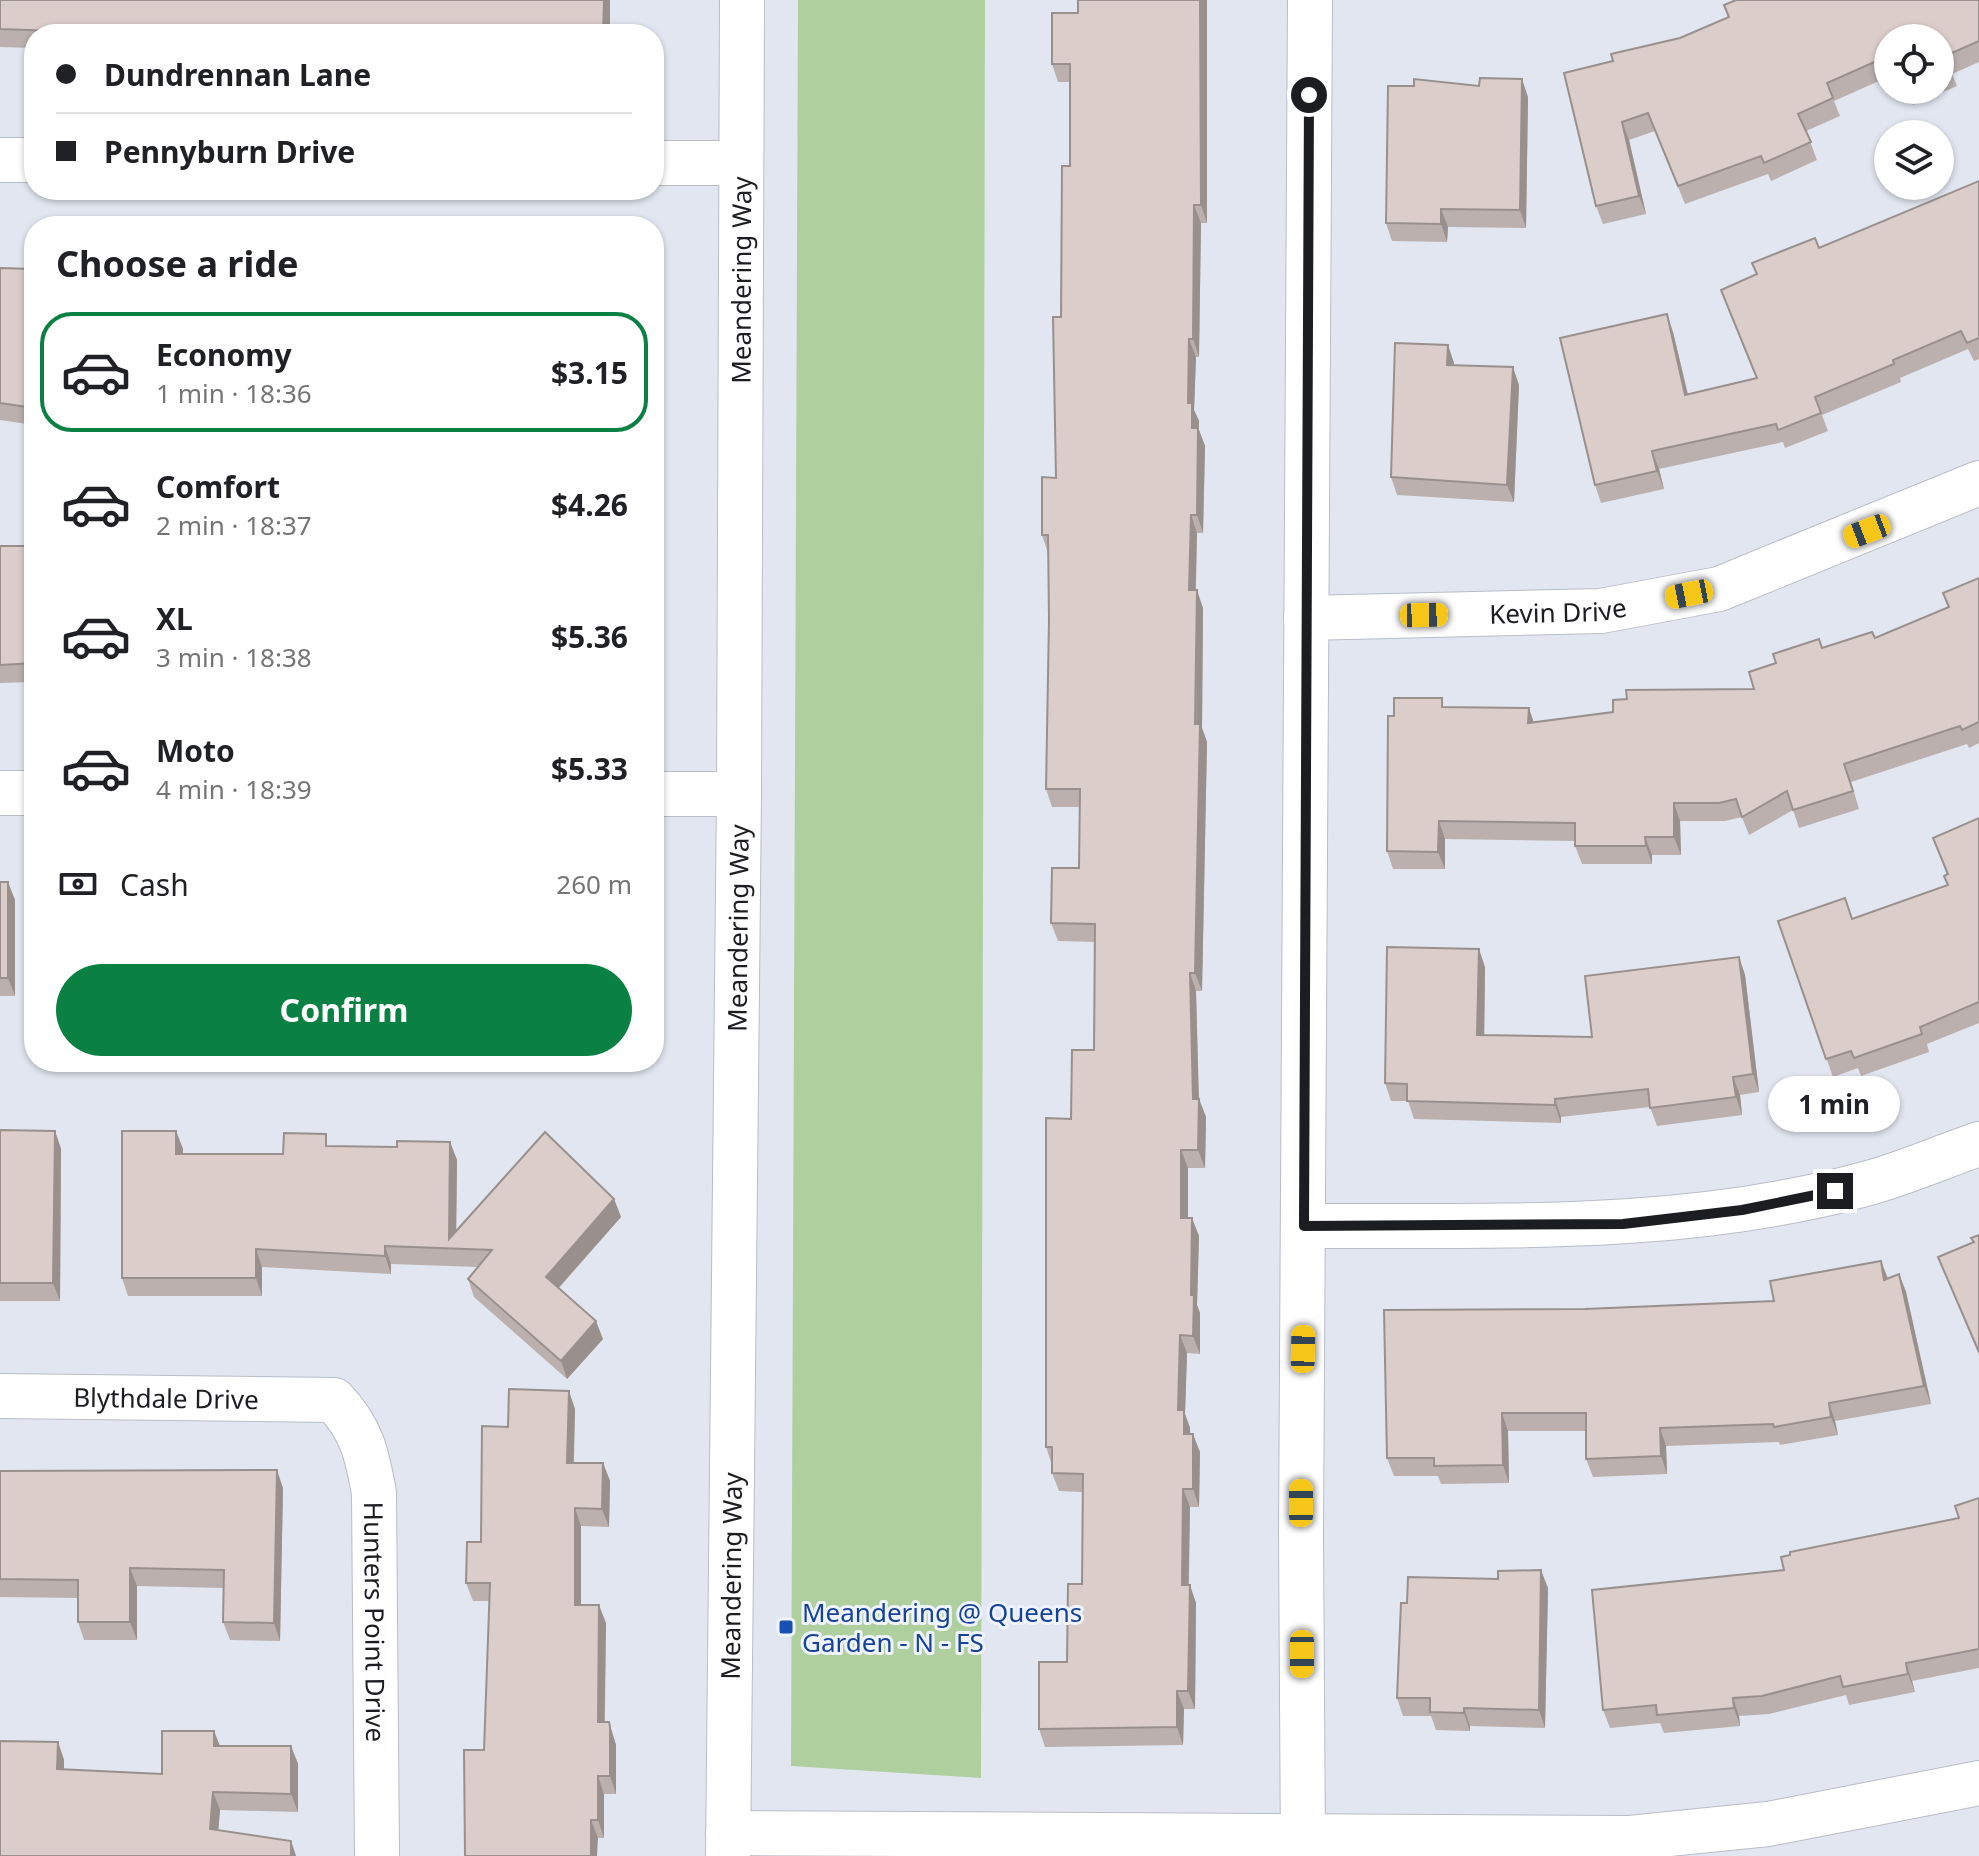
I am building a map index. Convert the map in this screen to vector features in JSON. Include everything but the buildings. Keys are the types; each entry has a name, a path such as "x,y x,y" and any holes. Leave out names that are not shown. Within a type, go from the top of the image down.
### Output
{"street":[{"name":"Meandering Way","path":"728,1844 739,794 742,0"},
{"path":"1303,1846 1310,0"},
{"path":"0,160 24,160"},
{"path":"664,163 740,163"},
{"name":"Kevin Drive","path":"1306,618 1601,611 1719,589 1979,483"},
{"path":"0,793 24,793"},
{"path":"664,794 739,794"},
{"path":"1304,1226 1623,1224 1742,1210 1865,1184 1979,1144"},
{"name":"Blythdale Drive","path":"0,1396 334,1400"},
{"name":"Hunters Point Drive","path":"334,1400 355,1422 367,1456 374,1493 377,1856"},
{"path":"728,1844 1303,1846 1630,1838 1768,1824 1979,1783"}],"green space":[{"path":"798,0 985,0 981,1778 791,1766"}],"place":[{"name":"Meandering @ Queens Garden - N - FS","path":"786,1627"}],"route":[{"path":"1309,95 1304,1226 1623,1224 1742,1210 1835,1191"}]}
